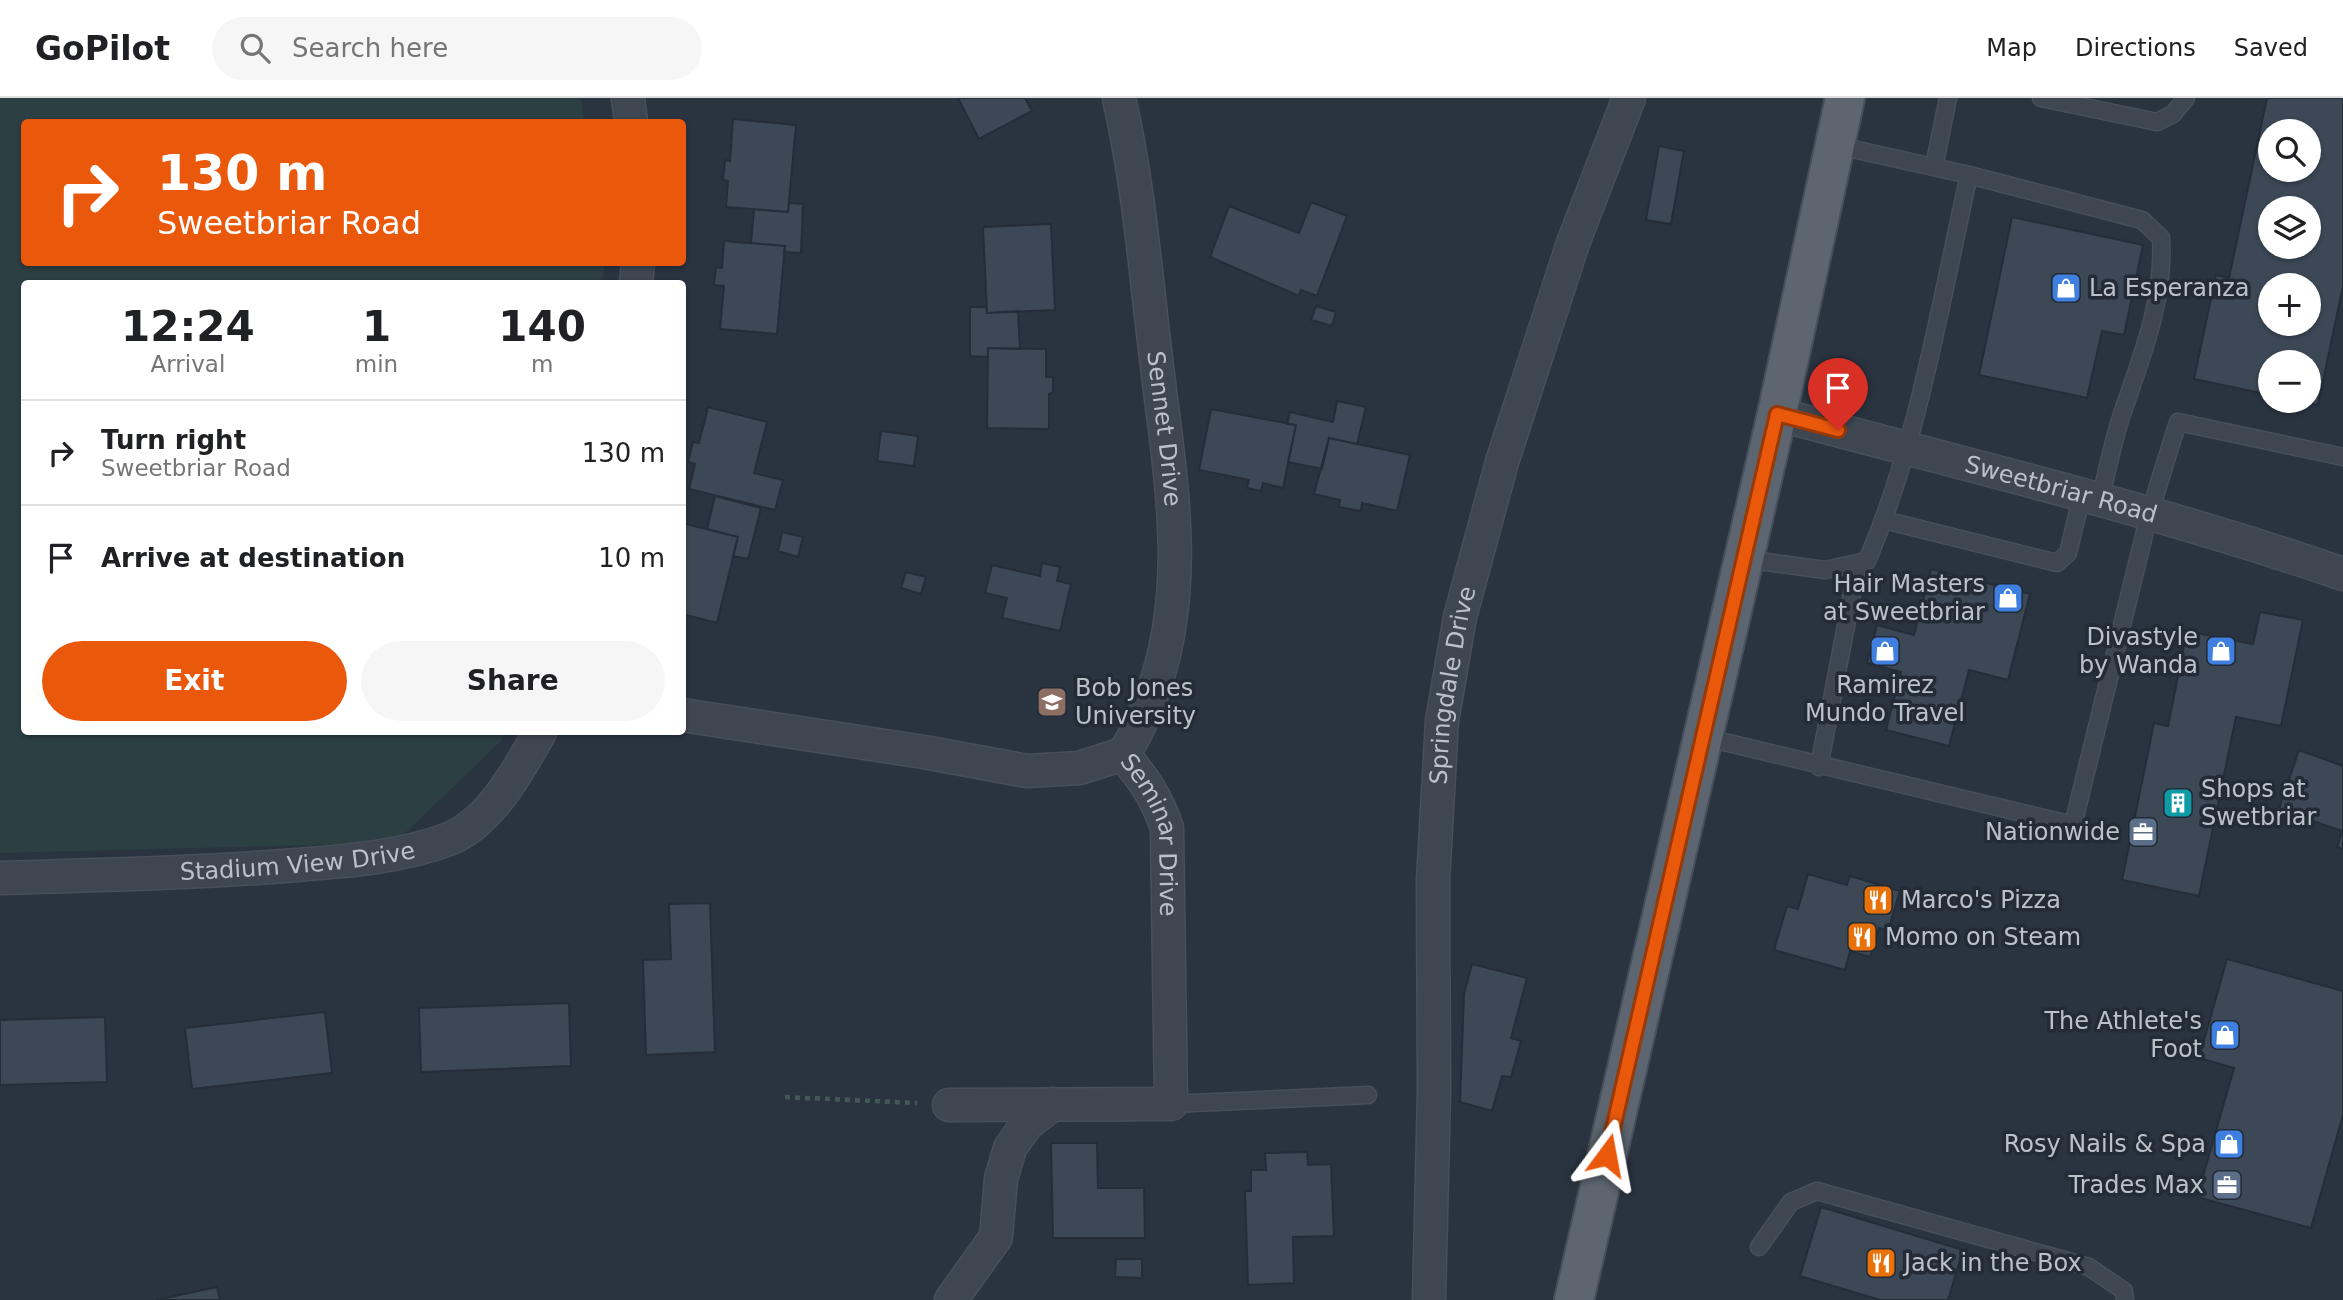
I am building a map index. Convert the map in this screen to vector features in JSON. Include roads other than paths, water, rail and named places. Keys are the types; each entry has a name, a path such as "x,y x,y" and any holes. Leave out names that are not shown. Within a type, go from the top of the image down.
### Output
{"main road":[{"path":"1574,1300 1777,414 1845,98"}],"street":[{"path":"628,98 631,119"},
{"name":"Sennet Drive","path":"1119,98 1134,165 1168,455 1176,551 1176,588 1167,647 1136,737 1123,754"},
{"name":"Springdale Drive","path":"1429,1300 1434,1092 1433,881 1442,721 1460,617 1503,462 1573,243 1629,98"},
{"name":"Sweetbriar Road","path":"1777,414 2091,498 2343,574"},
{"name":"Seminar Drive","path":"686,716 924,752 1027,771 1079,768 1123,754 1158,800 1167,828 1171,1104"},
{"name":"Stadium View Drive","path":"0,878 232,870 390,854 450,838 490,809 517,774 538,735"},
{"path":"951,1300 996,1237 1001,1179 1010,1148 1027,1124 1053,1104"},
{"path":"950,1105 1171,1104"}],"lane":[{"path":"1934,167 1948,98"},
{"path":"2042,98 2157,122 2174,114 2186,98"},
{"path":"1835,145 1969,175 2142,220 2161,238 2161,280 2138,371 2068,553 2057,563 1884,520"},
{"path":"1744,559 1825,570 1867,561 1908,449 1969,175"},
{"path":"1703,737 1819,767 2073,825 2149,515 2178,422 2343,457"},
{"path":"1819,767 1858,563"},
{"path":"1171,1104 1368,1095"},
{"path":"1759,1247 1791,1202 1817,1191 2089,1267 2124,1291 2125,1300"}],"place":[{"name":"La Esperanza","path":"2066,288"},
{"name":"Hair Masters at Sweetbriar","path":"2008,598"},
{"name":"Ramirez Mundo Travel","path":"1885,651"},
{"name":"Divastyle by Wanda","path":"2221,651"},
{"name":"Bob Jones University","path":"1052,702"},
{"name":"Shops at Swetbriar","path":"2178,803"},
{"name":"Nationwide","path":"2143,832"},
{"name":"Marco's Pizza","path":"1878,900"},
{"name":"Momo on Steam","path":"1862,937"},
{"name":"The Athlete's Foot","path":"2225,1035"},
{"name":"Rosy Nails & Spa","path":"2229,1144"},
{"name":"Trades Max","path":"2227,1185"},
{"name":"Jack in the Box","path":"1881,1263"}]}
